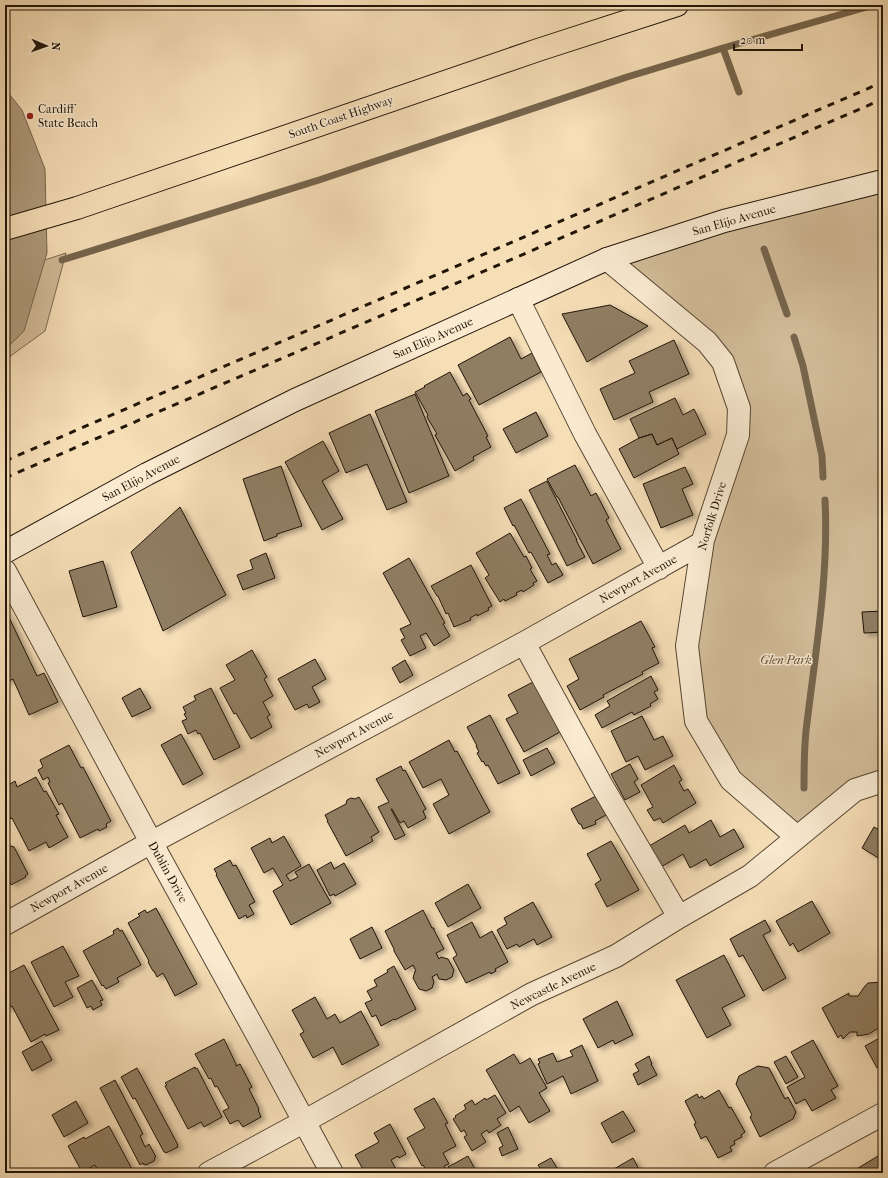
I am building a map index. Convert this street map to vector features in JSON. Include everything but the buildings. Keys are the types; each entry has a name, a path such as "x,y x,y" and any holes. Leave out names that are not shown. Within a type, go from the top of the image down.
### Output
{"main road":[{"name":"South Coast Highway","path":"5,229 77,208 538,50 677,5"}],"street":[{"name":"San Elijo Avenue","path":"5,552 147,474 295,400 607,259 724,221 883,181"},
{"name":"Norfolk Drive","path":"607,259 707,342 723,362 739,408 738,435 702,543 687,646 696,721 731,780 797,837"},
{"path":"518,299 585,434 659,568"},
{"name":"Newport Avenue","path":"5,924 151,842 524,643 702,543"},
{"name":"Dublin Drive","path":"5,571 332,1173"},
{"path":"524,643 601,784 679,917"},
{"name":"Newcastle Avenue","path":"209,1173 532,994 616,956 750,876 855,790 883,781"},
{"path":"775,1173 883,1114"}],"green space":[{"name":"Glen Park","path":"883,175 883,782 789,843 711,754 687,661 737,435 723,361 609,262"},
{"path":"66,253 45,331 5,360 5,273"}],"shaded area":[{"path":"5,89 22,110 45,169 47,253 24,331 5,350"}],"waterway":[{"path":"723,48 874,5"},
{"path":"62,260 319,180 627,77 723,48 739,92"},
{"path":"764,249 787,314"},
{"path":"794,337 803,366 822,456 823,477"},
{"path":"804,788 804,752 823,587 826,529 825,500"}],"railway":[{"path":"5,461 883,82"},
{"path":"5,478 883,99"}],"place":[{"name":"Cardiff State Beach","path":"30,116"}]}
